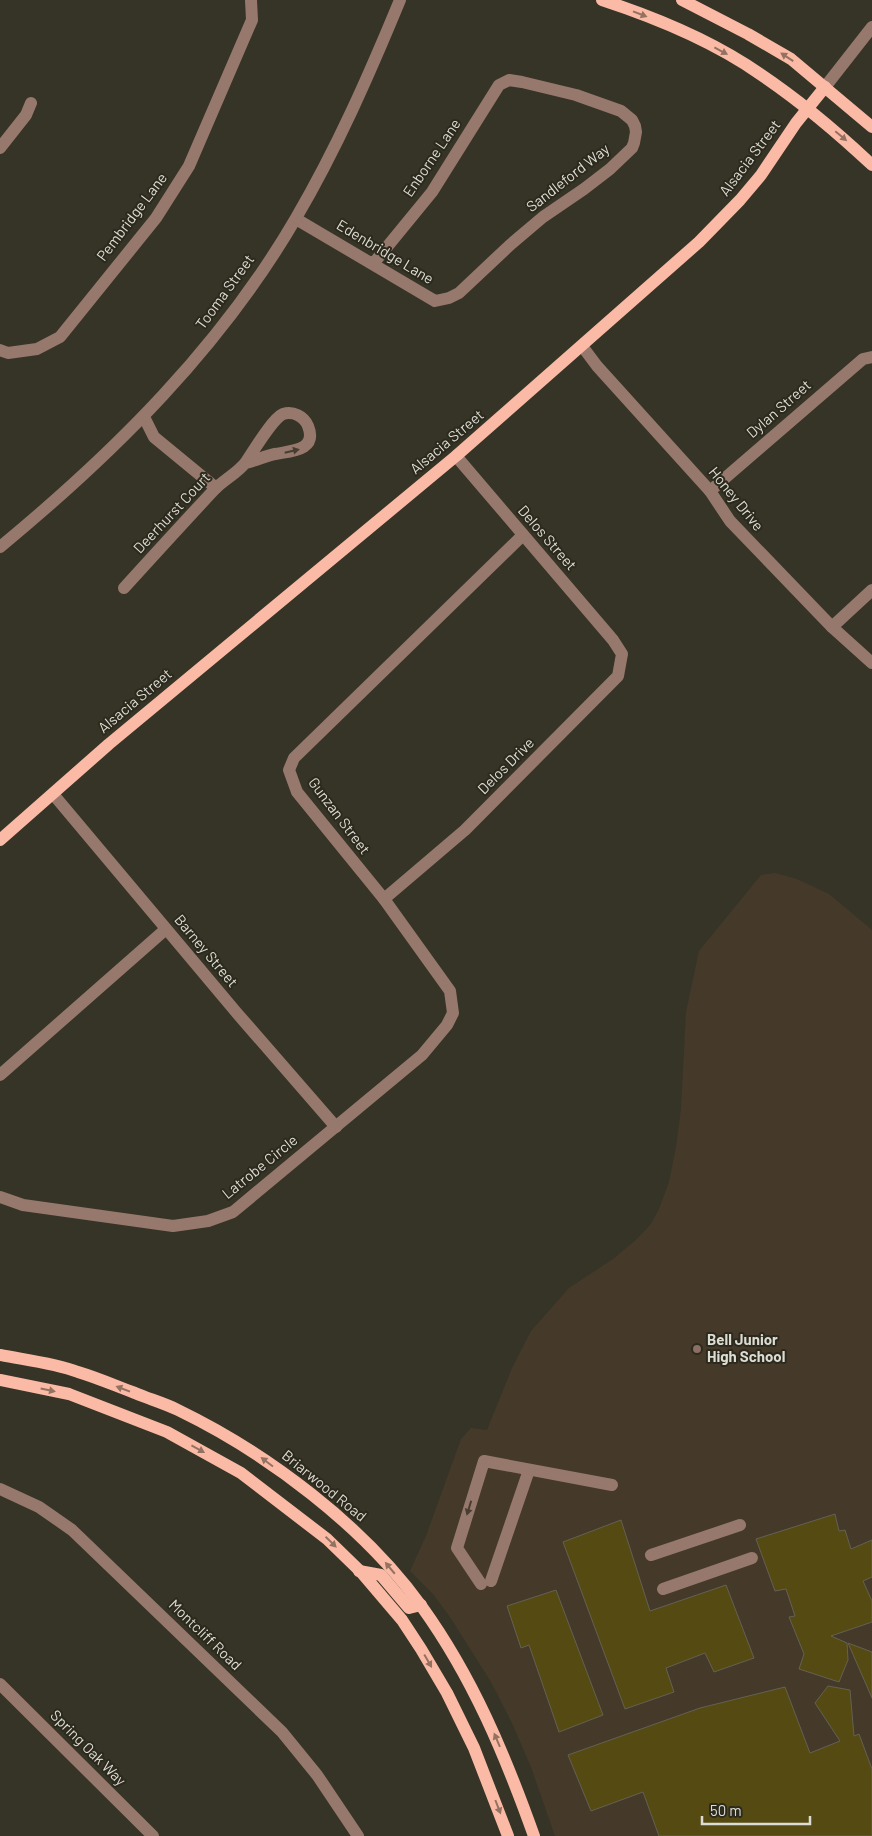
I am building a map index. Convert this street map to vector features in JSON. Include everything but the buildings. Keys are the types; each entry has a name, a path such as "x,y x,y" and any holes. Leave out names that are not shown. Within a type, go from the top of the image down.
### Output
{"main road":[{"path":"602,0 678,29 760,73 808,108 872,165"},
{"path":"682,0 748,34 791,59 872,127"},
{"name":"Alsacia Street","path":"0,840 109,744 456,456 699,242 740,200 761,175 825,87"},
{"name":"Briarwood Road","path":"0,1355 76,1371 177,1410 255,1452 344,1520 382,1559 421,1605 442,1636 468,1681 497,1738 534,1836"},
{"path":"0,1380 70,1394 167,1432 241,1473 328,1539 360,1571 402,1620 421,1649 447,1693 474,1748 508,1836"},
{"path":"360,1571 381,1575 409,1608 421,1605"}],"street":[{"name":"Pembridge Lane","path":"4,351 37,349 60,337 156,218 189,166 252,20 251,0"},
{"name":"Tooma Street","path":"0,547 82,477 144,417 178,380 240,302 296,219 337,143 400,0"},
{"name":"Alsacia Street","path":"825,87 872,27"},
{"name":"Enborne Lane","path":"373,264 432,192 499,85 509,80 522,82"},
{"name":"Sandleford Way","path":"459,293 510,245 544,217 584,190 610,169 632,148 636,137 635,126 632,120 621,111 576,95 522,82"},
{"path":"0,148 26,115 31,103"},
{"name":"Edenbridge Lane","path":"296,219 435,301 459,293"},
{"name":"Honey Drive","path":"582,346 597,366 710,491 730,521 832,627 872,663"},
{"name":"Dylan Street","path":"710,491 863,359 872,357"},
{"path":"289,413 301,416 306,421 310,432 306,444 302,448 297,451 273,454 245,463 278,417 289,413"},
{"path":"144,417 154,437 216,488"},
{"name":"Delos Street","path":"456,456 613,640"},
{"name":"Deerhurst Court","path":"124,588 216,488 245,463"},
{"name":"Gunzan Street","path":"422,1055 447,1025 453,1013 450,991 384,899 297,792 289,770 294,758 523,535"},
{"path":"832,627 872,590"},
{"name":"Delos Drive","path":"384,899 465,830 618,676 622,654 613,640"},
{"name":"Barney Street","path":"52,794 336,1127"},
{"path":"0,1075 166,929"},
{"name":"Latrobe Circle","path":"0,1197 23,1205 173,1226 208,1221 233,1212 422,1055"},
{"path":"529,1470 486,1582 457,1548 484,1461 612,1485"},
{"name":"Montcliff Road","path":"0,1489 39,1507 72,1530 282,1732 317,1775 358,1836"},
{"path":"651,1555 740,1525"},
{"path":"663,1589 752,1558"},
{"name":"Spring Oak Way","path":"0,1684 153,1836"}],"shaded area":[{"name":"Bell Junior High School","path":"775,873 797,879 829,894 872,930 872,1836 555,1836 531,1767 512,1723 491,1682 450,1617 433,1594 410,1571 426,1536 461,1439 471,1428 487,1430 512,1368 531,1331 569,1288 613,1259 636,1240 651,1224 659,1209 669,1182 676,1147 681,1109 686,1012 699,951 761,875"}],"place":[{"name":"Bell Junior High School","path":"697,1349"}]}
